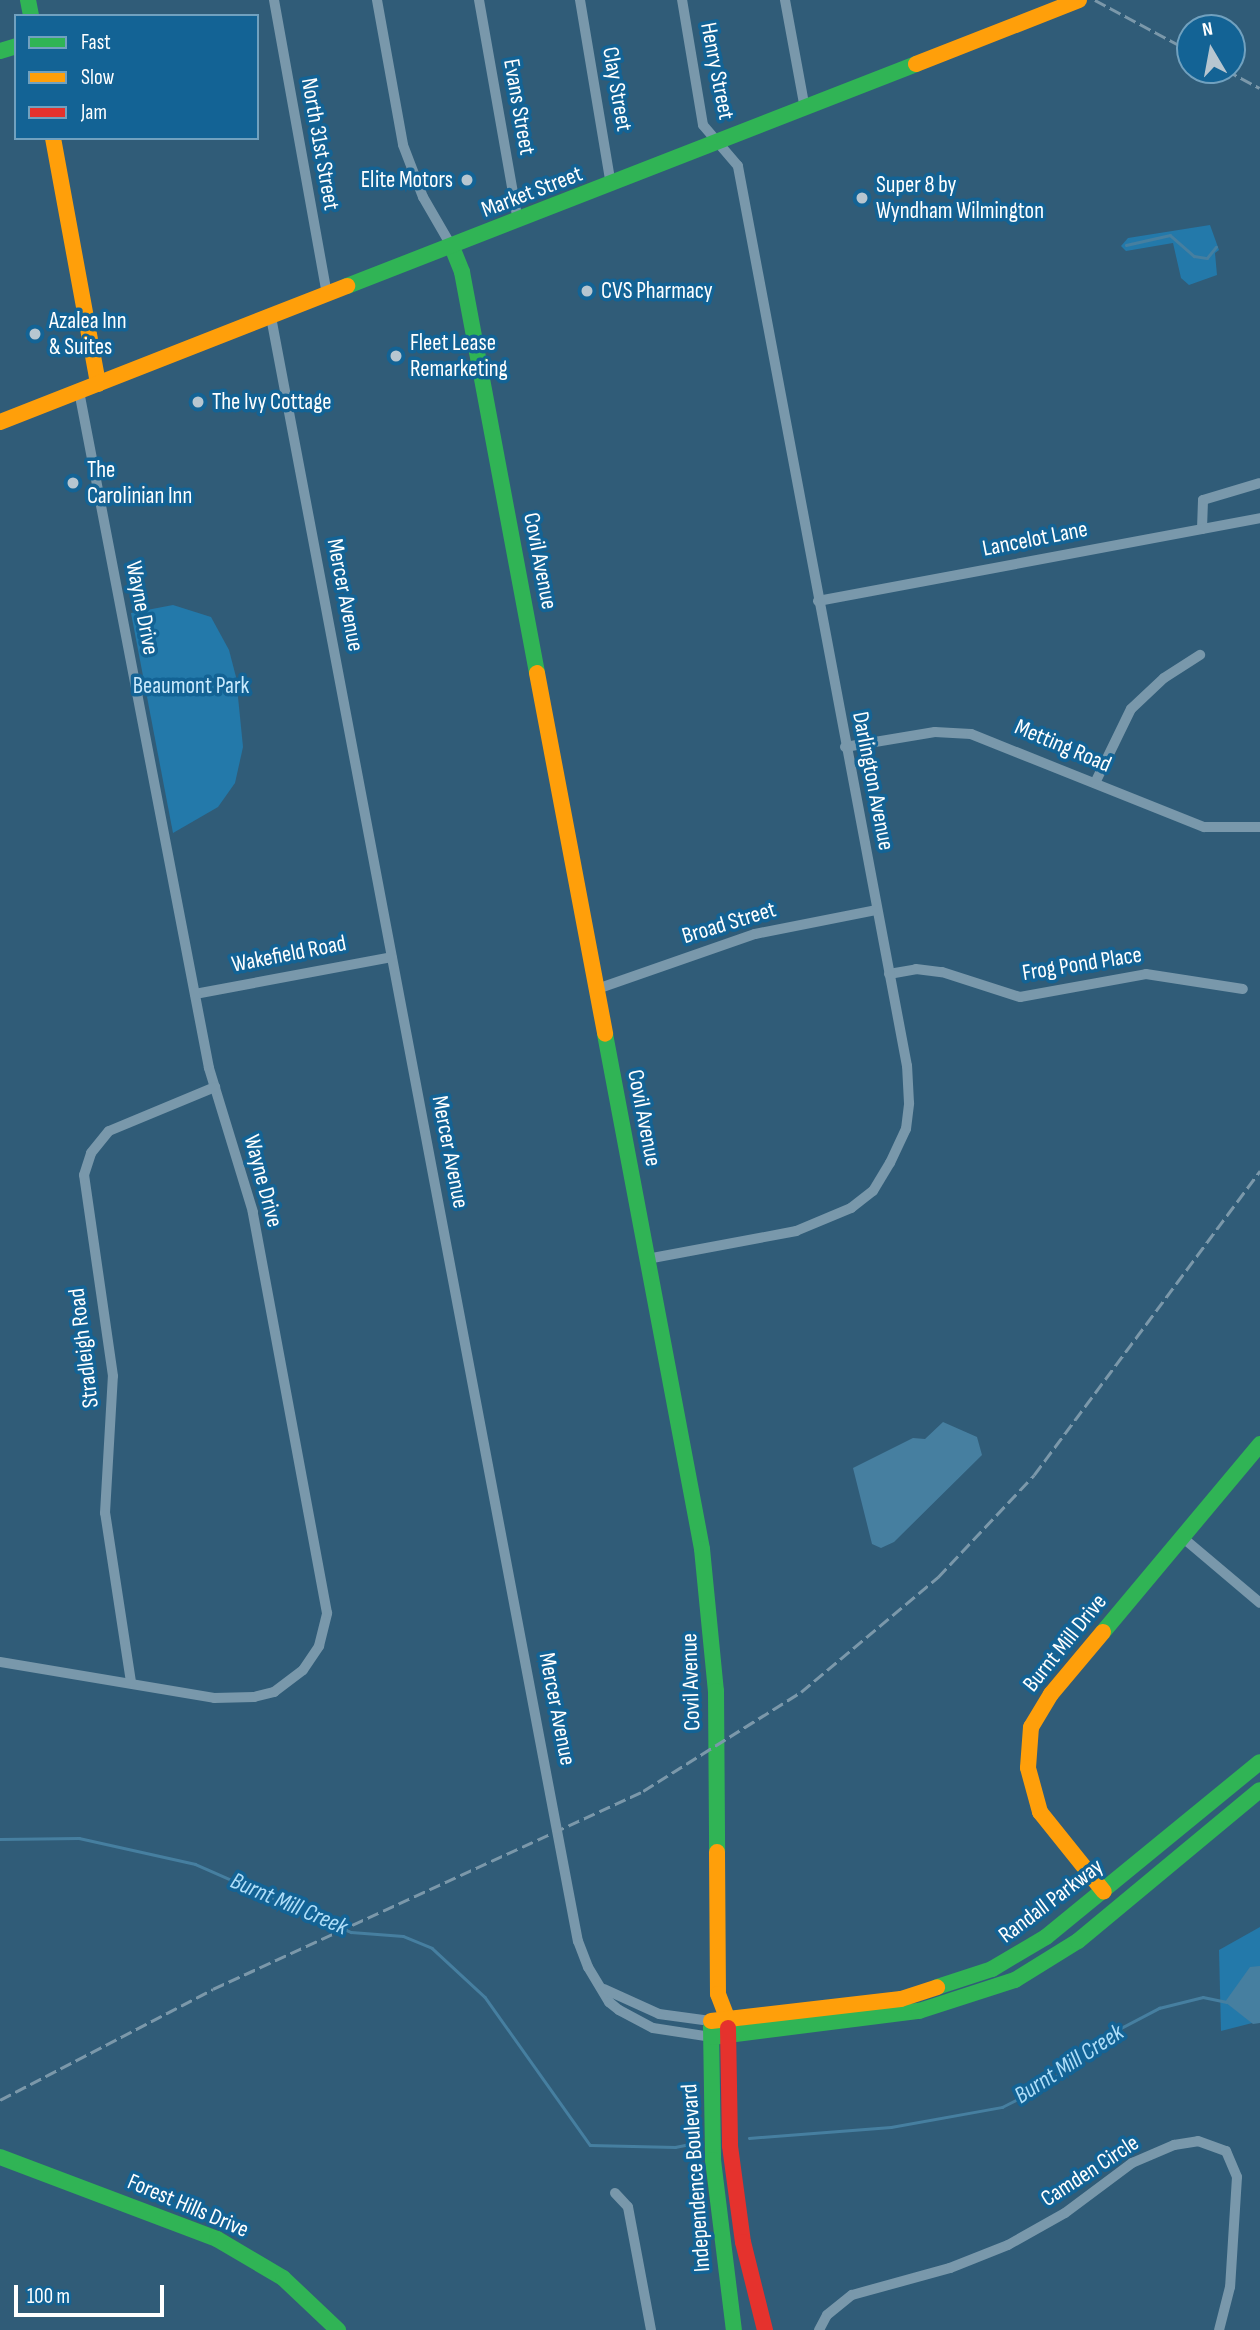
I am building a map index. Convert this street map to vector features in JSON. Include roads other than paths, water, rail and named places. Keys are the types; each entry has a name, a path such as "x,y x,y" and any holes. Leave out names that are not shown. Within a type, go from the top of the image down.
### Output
{"main road":[{"name":"Market Street","path":"0,422 518,222 1079,0"},
{"path":"53,140 98,384"},
{"name":"Covil Avenue","path":"452,247 462,272 648,1259 710,1609 716,1691 720,2024"},
{"name":"Burnt Mill Drive","path":"1104,1892 1040,1812 1028,1768 1028,1737 1045,1701 1260,1444"},
{"name":"Randall Parkway","path":"720,2024 901,1999 947,1987 1029,1950 1104,1892 1260,1762"},
{"name":"Randall Parkway","path":"720,2024 919,2011 960,2001 1034,1971 1116,1910 1260,1790"},
{"name":"Independence Boulevard","path":"720,2024 713,2161 734,2330"},
{"name":"Independence Boulevard","path":"720,2024 738,2206 765,2330"},
{"name":"Forest Hills Drive","path":"0,2157 217,2239 283,2278 338,2330"}],"street":[{"name":"North 31st Street","path":"274,0 327,295"},
{"path":"377,0 408,163 452,247"},
{"name":"Evans Street","path":"479,0 518,222"},
{"name":"Clay Street","path":"580,0 611,185"},
{"name":"Henry Street","path":"682,0 703,125 706,133 721,142"},
{"path":"785,0 805,109"},
{"name":"Darlington Avenue","path":"648,1259 796,1231 826,1222 873,1191 906,1129 909,1103 889,974 738,166 721,142"},
{"name":"Mercer Avenue","path":"271,317 578,1941 587,1966 604,1989 609,2002 642,2023 679,2034 720,2024"},
{"name":"Wayne Drive","path":"0,1662 214,1698 267,1695 296,1676 311,1660 322,1638 327,1613 253,1212 215,1087 195,994 79,391"},
{"path":"1202,529 1203,500 1260,483"},
{"name":"Lancelot Lane","path":"818,601 1260,518"},
{"path":"1095,783 1130,709 1164,678 1200,655"},
{"name":"Metting Road","path":"845,747 955,732 1001,743 1205,827 1260,827"},
{"name":"Broad Street","path":"597,989 755,934 876,911"},
{"name":"Wakefield Road","path":"195,994 392,957"},
{"name":"Frog Pond Place","path":"889,974 916,969 942,972 1020,997 1146,974 1242,989"},
{"name":"Stradleigh Road","path":"131,1682 104,1502 113,1376 84,1175 91,1153 109,1131 215,1087"},
{"path":"1182,1537 1260,1603"},
{"path":"1104,1892 1116,1910"},
{"name":"Camden Circle","path":"819,2330 827,2315 852,2295 950,2268 1008,2245 1065,2213 1132,2163 1174,2145 1198,2141 1226,2151 1237,2177 1230,2287 1219,2330"},
{"path":"615,2193 628,2207 651,2330"}],"waterway":[{"path":"1126,245 1170,235 1194,256 1207,258 1216,247"},
{"name":"Burnt Mill Creek","path":"0,1839 79,1838 195,1864 351,1932 403,1936 432,1948 485,1997 590,2145 675,2147 695,2143"},
{"name":"Burnt Mill Creek","path":"749,2138 891,2127 1002,2107 1046,2085 1100,2039 1159,2008 1203,1997 1226,2002"}],"railway":[{"path":"1095,0 1176,43"},
{"path":"1246,81 1260,88"},
{"path":"0,2100 213,1989 643,1791 801,1692 938,1577 1034,1475 1260,1171"}],"place":[{"name":"Elite Motors","path":"467,180"},
{"name":"Super 8 by Wyndham Wilmington","path":"862,198"},
{"name":"CVS Pharmacy","path":"587,291"},
{"name":"Azalea Inn & Suites","path":"35,334"},
{"name":"Fleet Lease Remarketing","path":"396,356"},
{"name":"The Ivy Cottage","path":"198,402"},
{"name":"The Carolinian Inn","path":"73,483"}],"park label":[{"name":"Beaumont Park","path":"191,686"}]}
